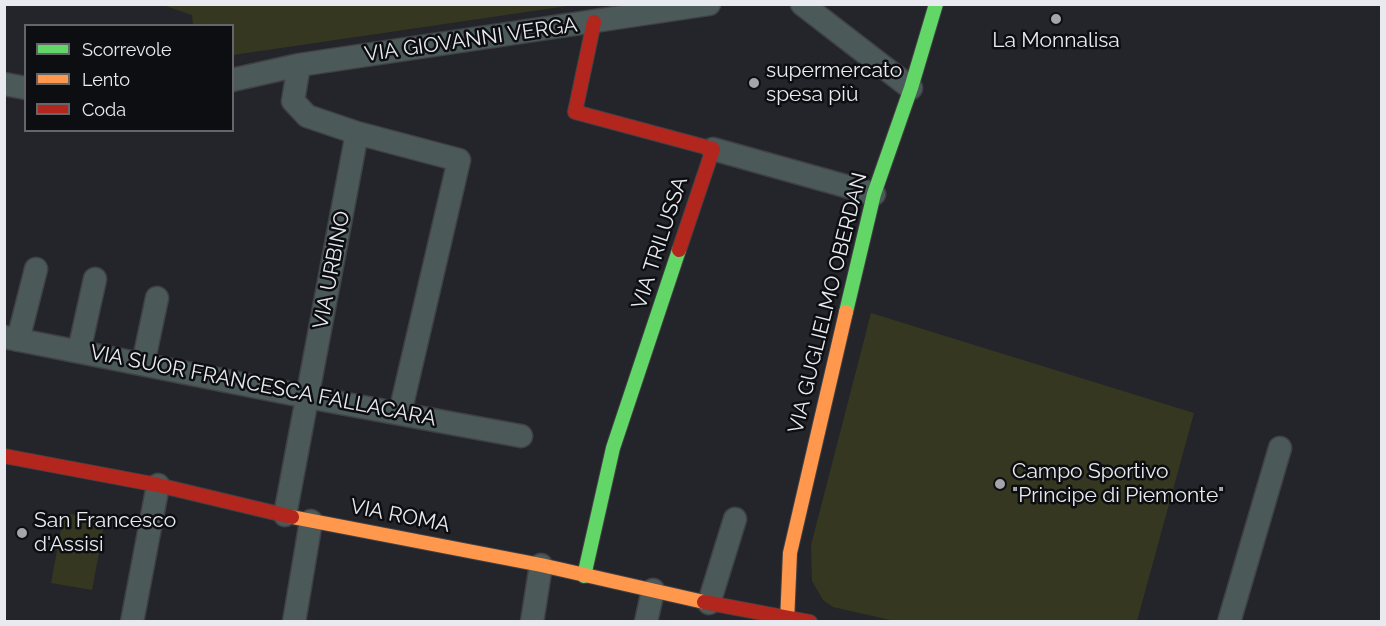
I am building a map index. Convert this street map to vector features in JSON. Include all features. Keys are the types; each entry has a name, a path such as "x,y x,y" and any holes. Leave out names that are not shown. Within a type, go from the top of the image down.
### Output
{"street":[{"name":"VIA GIOVANNI VERGA","path":"234,80 299,65 710,4"},
{"path":"802,4 911,88"},
{"name":"VIA GUGLIELMO OBERDAN","path":"787,619 790,553 873,194 911,88 936,4"},
{"path":"594,22 575,112 873,194"},
{"path":"299,65 293,100 308,116 357,133 459,160 400,413"},
{"path":"4,84 24,88"},
{"name":"VIA URBINO","path":"285,515 357,133"},
{"name":"VIA TRILUSSA","path":"584,576 614,448 713,149"},
{"path":"11,338 36,269"},
{"path":"79,351 94,279"},
{"path":"143,364 158,298"},
{"name":"VIA SUOR FRANCESCA FALLACARA","path":"11,338 308,398 520,436"},
{"path":"1229,621 1280,448"},
{"name":"VIA ROMA","path":"4,456 158,485 311,521 541,565 787,619 810,621"},
{"path":"132,621 158,485"},
{"path":"709,603 735,519"},
{"path":"294,621 311,521"},
{"path":"532,621 541,565"},
{"path":"646,621 653,590"}],"green space":[{"path":"163,4 574,5 234,55 234,24 193,24 192,15"},
{"name":"Campo Sportivo \"Principe di Piemonte\"","path":"871,313 1194,413 1137,621 899,622 833,607 823,600 812,581 811,545"},
{"path":"64,513 105,520 92,590 51,583"}],"traffic: fast":[{"path":"846,312 874,194 911,88 936,4"},
{"path":"584,576 613,448 679,250"}],"traffic: slow":[{"path":"787,622 790,553 846,312"},
{"path":"292,517 541,565 704,602"}],"traffic: jam":[{"path":"594,22 575,112 713,149 679,250"},
{"path":"4,456 158,485 292,517"},
{"path":"704,602 810,622"}],"place":[{"name":"La Monnalisa","path":"1056,19"},
{"name":"supermercato spesa più","path":"754,83"},
{"name":"Campo Sportivo \"Principe di Piemonte\"","path":"1000,484"},
{"name":"San Francesco d'Assisi","path":"22,533"}]}
